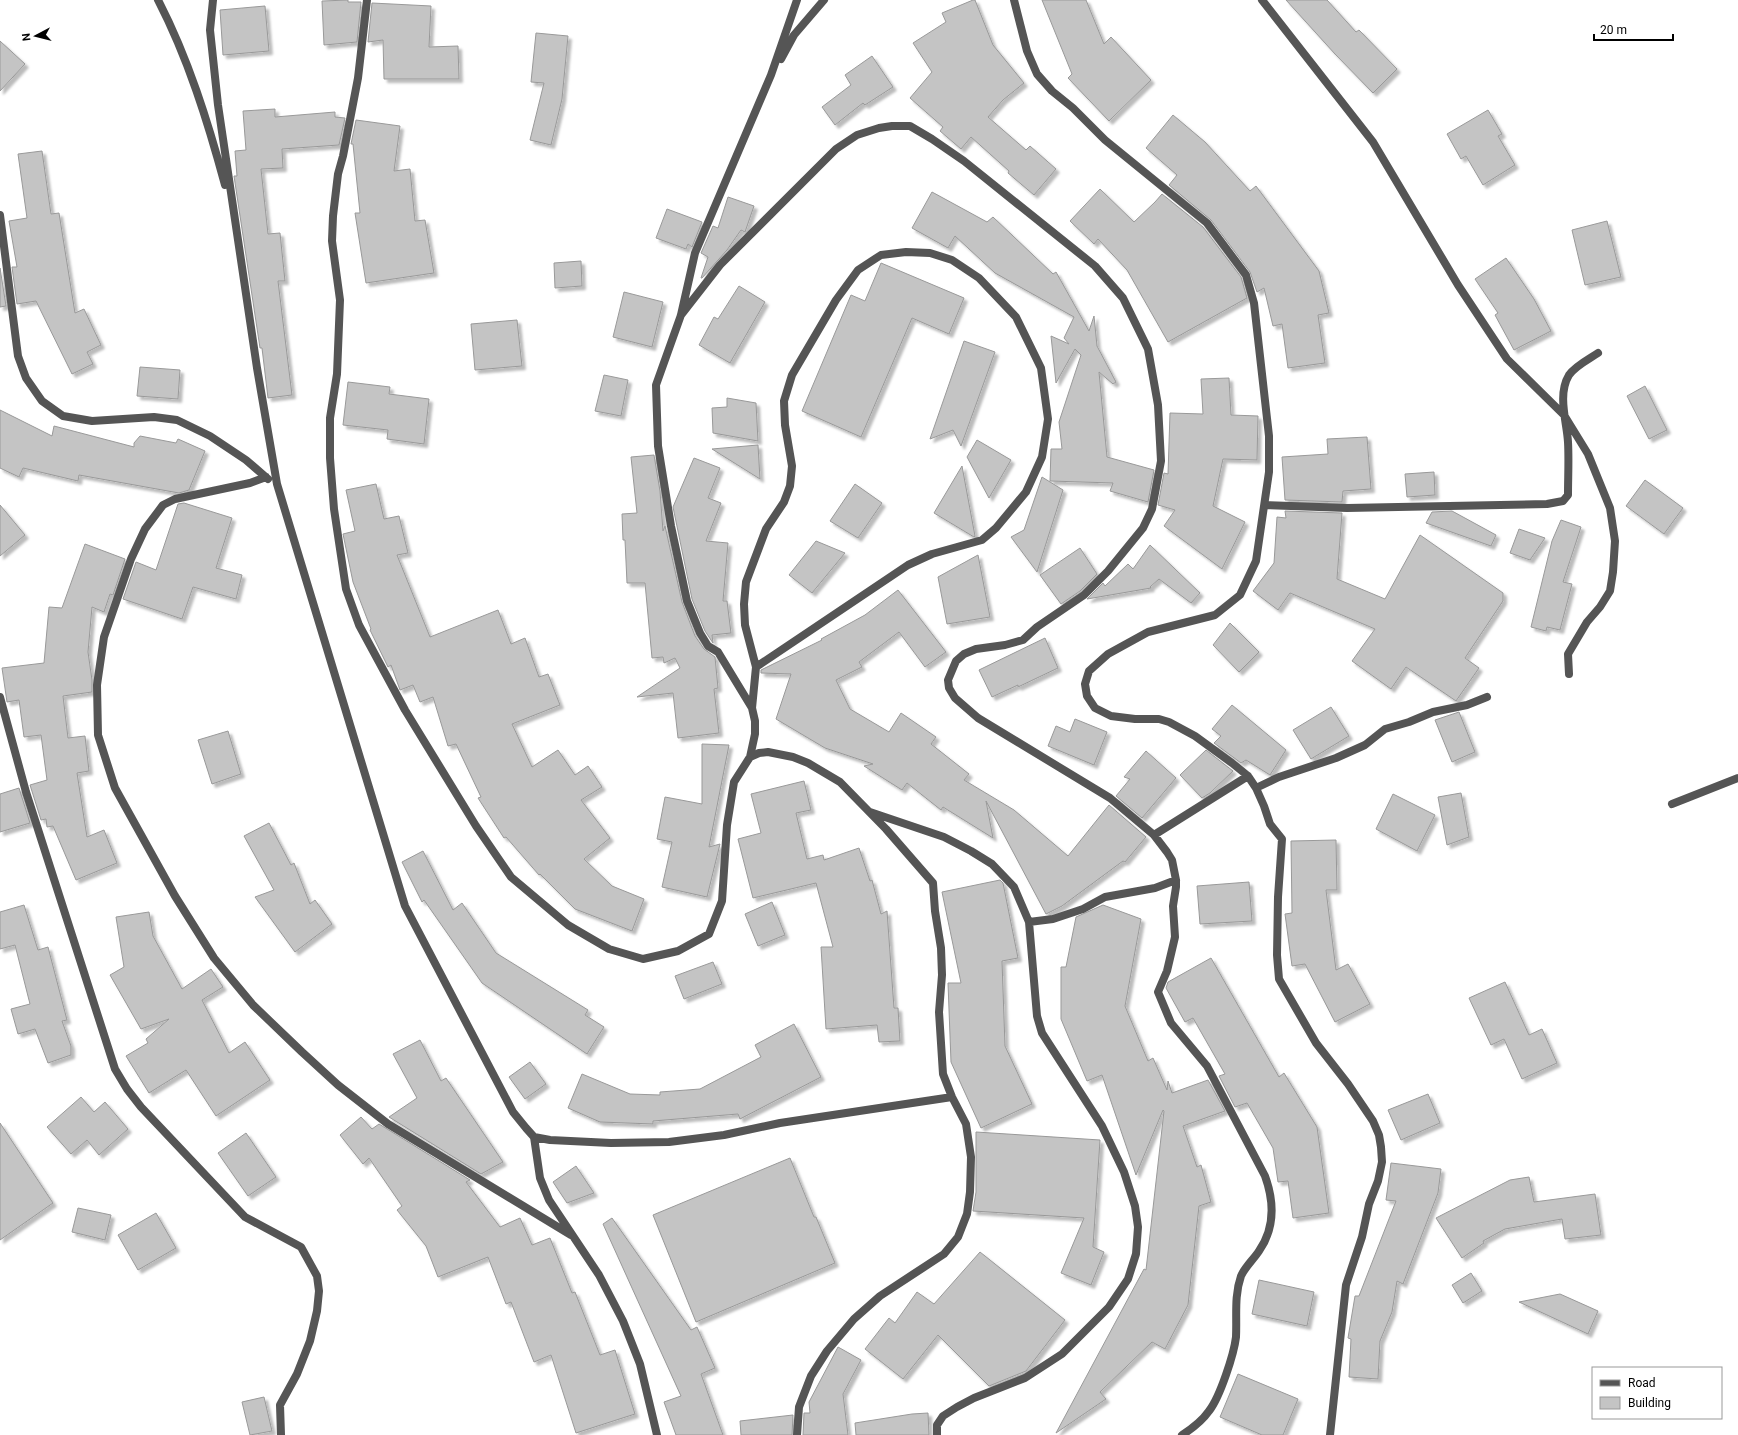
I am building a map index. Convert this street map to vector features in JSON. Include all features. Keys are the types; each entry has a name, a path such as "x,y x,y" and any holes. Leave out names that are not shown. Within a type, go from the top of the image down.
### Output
{"street":[{"path":"158,0 172,27 188,68 217,156 235,223"},
{"path":"213,0 210,30 218,105 257,368 277,484 405,906 513,1112 534,1136 550,1140 669,1142 724,1135 780,1123 952,1097"},
{"path":"367,0 358,78 335,197 332,241 340,307 337,374 330,418 330,458 334,509 346,589 359,625 405,710 476,826 511,877 568,925 609,949 643,959 678,951 709,934 722,901 727,825 734,782 750,757 755,734 755,720 752,708 718,652 708,646 700,633 687,601 671,526 658,446 656,385 681,315 695,253 771,75 796,0"},
{"path":"771,75 794,35 824,0"},
{"path":"1014,0 1027,51 1037,74 1052,91 1073,108 1105,140 1207,223 1246,274 1254,302 1270,436 1266,506 1256,561 1240,594 1215,615 1148,632 1108,654 1089,671 1085,684 1087,696 1095,708 1111,716 1135,719 1159,719 1169,722 1195,736 1232,762 1248,776 1256,788 1270,824 1282,839 1278,897 1277,955 1279,979 1316,1043 1348,1084 1374,1121 1379,1135 1382,1162 1378,1181 1369,1204 1362,1237 1346,1285 1330,1435"},
{"path":"1262,0 1373,142 1458,285 1507,359 1564,416 1588,454 1600,480 1610,508 1615,541 1610,592 1587,622 1568,654 1569,674"},
{"path":"681,315 720,265 836,148 857,135 879,128 910,126 964,161 1095,266 1123,298 1148,349 1158,405 1161,461 1152,509 1143,528 1108,571 1084,595 1037,627 1023,640 1005,645 976,649 964,654 956,661 948,680 949,688 955,698 978,718 1110,798 1154,835 1172,860 1176,880 1173,906 1175,937 1167,971 1158,992 1171,1022 1208,1066 1265,1176 1270,1190 1272,1217 1266,1237 1259,1251 1249,1263 1241,1277 1235,1314 1236,1338 1222,1386 1210,1410 1194,1427 1182,1435"},
{"path":"0,215 2,244 18,356 26,378 42,401 63,416 92,421 154,417 177,420 210,436 246,460 277,484"},
{"path":"752,708 756,667 746,625 744,604 746,582 766,529 784,502 790,486 792,466 785,425 784,401 792,375 836,300 858,270 881,255 906,252 930,253 952,260 978,278 1016,317 1041,368 1048,419 1042,457 1026,492 996,528 982,540 932,554 908,565 756,667"},
{"path":"1266,506 1347,508 1547,504 1563,501 1568,495 1568,433 1564,416 1564,396 1569,375 1581,364 1598,353"},
{"path":"266,477 250,483 175,499 163,505 145,529 131,559 104,637 97,685 98,735 115,788 175,896 214,958 253,1005 338,1085 388,1124 571,1235"},
{"path":"0,697 26,792 115,1070 141,1107 245,1217 301,1247 317,1276 320,1291 317,1311 310,1341 297,1374 280,1405 281,1435"},
{"path":"1256,788 1280,777 1336,758 1365,744 1385,730 1432,712 1467,705 1487,697"},
{"path":"750,757 759,753 768,752 793,756 840,782 886,829 933,884 941,948 942,975 940,1012 943,1074 952,1097 966,1124 971,1157 970,1192 967,1214 958,1237 944,1254 880,1296 854,1319 827,1351 811,1376 799,1407 797,1435"},
{"path":"1154,835 1248,776"},
{"path":"1672,804 1738,778"},
{"path":"868,811 944,837 992,864 1014,887 1029,922 1037,1016 1042,1033 1102,1126 1124,1172 1135,1206 1138,1227 1136,1254 1128,1279 1109,1308 1062,1354 1025,1378 974,1398 943,1416 937,1426 937,1435"},
{"path":"1029,922 1053,919 1083,910 1104,898 1155,888 1176,880"},
{"path":"534,1136 540,1178 549,1200 599,1275 623,1321 640,1364 657,1435"}],"building":[{"path":"348,0 348,2 361,2 357,42 324,45 322,1"},
{"path":"975,0 993,45 1024,83 1003,100 988,117 1026,150 1030,146 1056,169 1034,195 1008,173 1009,171 971,137 961,149 940,131 943,127 910,98 932,72 913,43 946,22 942,13"},
{"path":"1042,0 1086,0 1104,44 1111,37 1151,80 1109,121 1068,78 1072,74"},
{"path":"1286,0 1327,0 1356,32 1359,30 1397,69 1373,93"},
{"path":"372,3 431,6 429,47 458,46 459,79 384,79 383,40 368,42"},
{"path":"265,6 269,51 223,55 220,10"},
{"path":"536,33 568,36 562,99 551,145 530,140 544,83 531,82"},
{"path":"0,41 25,64 0,91"},
{"path":"872,56 893,87 865,105 863,103 835,125 822,107 851,85 845,75"},
{"path":"275,109 275,117 335,112 335,117 345,118 339,145 282,149 283,168 261,169 268,234 280,233 285,281 278,281 292,395 268,398 262,348 260,348 234,176 237,176 235,151 246,150 243,111"},
{"path":"1488,110 1502,134 1498,136 1515,165 1483,185 1466,156 1461,159 1447,134"},
{"path":"1173,115 1205,142 1250,191 1256,186 1319,271 1329,313 1318,315 1325,363 1288,368 1282,324 1273,326 1264,288 1257,292 1250,272 1211,220 1169,185 1177,175 1146,148"},
{"path":"356,120 400,126 394,171 410,169 415,221 425,220 434,273 366,283 355,213 360,213 353,144 351,144"},
{"path":"42,151 51,214 59,213 75,313 84,309 101,345 87,352 93,364 72,374 36,301 17,304 12,267 17,267 9,221 27,218 18,154"},
{"path":"1100,189 1134,222 1162,194 1203,227 1241,277 1247,298 1168,342 1127,270 1098,239 1094,244 1070,221"},
{"path":"932,192 987,222 993,217 1053,274 1056,272 1089,331 1094,316 1097,346 1116,382 1113,384 1099,372 1107,457 1154,470 1148,502 1110,491 1113,483 1050,481 1051,449 1062,449 1059,422 1081,355 1075,349 1056,383 1051,336 1069,344 1064,338 1074,317 995,273 955,236 948,248 912,228"},
{"path":"728,197 754,206 745,232 741,230 727,250 701,278 708,257 701,253 713,226 718,228"},
{"path":"667,209 702,222 692,247 688,244 686,249 656,238"},
{"path":"1607,221 1621,277 1585,285 1572,230"},
{"path":"1506,258 1534,299 1551,331 1514,350 1495,315 1498,313 1475,279"},
{"path":"581,261 582,286 555,288 554,263"},
{"path":"881,263 964,298 949,334 912,318 861,437 802,411 851,295 865,301"},
{"path":"0,268 6,306 0,307"},
{"path":"739,286 765,302 730,363 699,345 714,317 718,319"},
{"path":"624,292 663,302 652,347 613,337"},
{"path":"517,320 522,366 475,370 471,324"},
{"path":"964,341 995,352 961,446 953,430 930,439"},
{"path":"140,367 180,370 178,399 137,396"},
{"path":"604,375 628,380 621,416 595,411"},
{"path":"1229,378 1231,415 1258,416 1257,460 1223,459 1213,506 1245,522 1222,569 1164,526 1175,510 1158,505 1164,473 1168,474 1170,413 1203,414 1201,379"},
{"path":"348,382 390,387 389,394 429,399 424,444 387,439 388,430 343,425"},
{"path":"1645,386 1667,430 1649,439 1627,396"},
{"path":"727,398 756,403 758,441 713,433 712,408 727,407"},
{"path":"0,410 52,436 54,426 134,447 134,443 140,436 176,443 178,439 205,451 189,490 179,493 79,475 78,481 23,468 19,477 0,468"},
{"path":"1367,437 1371,489 1343,491 1342,502 1285,500 1282,457 1328,454 1327,439"},
{"path":"977,440 1011,460 989,498 967,457"},
{"path":"758,445 760,479 712,449"},
{"path":"654,455 660,491 663,531 665,526 682,602 695,636 704,649 715,657 718,688 714,689 719,733 678,738 673,693 637,697 680,668 675,658 664,663 663,657 652,658 645,583 627,583 622,514 637,513 631,457"},
{"path":"694,458 720,468 708,498 721,503 706,541 728,543 723,601 727,601 731,633 712,635 713,643 705,631 692,599 673,507"},
{"path":"962,466 975,536 974,537 934,513"},
{"path":"1434,472 1435,495 1407,497 1405,474"},
{"path":"1042,477 1063,490 1037,572 1011,537 1024,530"},
{"path":"1645,480 1683,508 1664,534 1626,506"},
{"path":"376,484 384,519 399,516 408,553 397,555 430,637 498,610 511,644 525,638 539,677 548,674 560,705 512,724 532,767 558,750 575,775 588,766 602,787 581,800 610,838 584,859 612,886 644,899 632,931 575,909 540,874 539,875 506,837 504,838 478,798 481,797 456,744 448,746 433,697 420,702 413,685 400,690 391,665 388,667 370,630 371,629 353,582 343,534 355,531 346,490"},
{"path":"855,484 882,503 858,538 830,521"},
{"path":"184,503 232,518 216,568 242,575 236,599 193,587 182,619 123,599 136,562 156,570 178,504"},
{"path":"0,505 25,535 0,556"},
{"path":"1285,511 1342,513 1337,579 1385,599 1420,535 1503,593 1503,601 1465,658 1479,668 1456,701 1406,667 1391,689 1352,661 1375,629 1290,593 1278,610 1253,591 1274,563 1277,517 1286,518"},
{"path":"1452,511 1496,535 1491,546 1426,523 1432,512"},
{"path":"1561,520 1581,527 1563,582 1572,584 1560,630 1547,627 1546,631 1531,627 1552,541"},
{"path":"1519,529 1545,538 1530,560 1510,553"},
{"path":"816,541 845,553 812,593 789,575"},
{"path":"85,544 125,559 113,595 110,594 104,612 92,607 88,652 92,692 63,696 68,738 85,736 89,771 77,773 87,837 104,830 117,863 76,880 53,826 47,827 46,819 41,820 30,785 47,780 41,735 24,737 19,700 7,702 2,668 44,663 49,607 62,608"},
{"path":"1150,545 1200,593 1191,603 1159,579 1150,587 1151,588 1087,599 1103,583 1105,586 1128,564 1133,569"},
{"path":"1080,548 1097,574 1080,591 1061,604 1040,575"},
{"path":"978,555 990,617 947,624 938,577"},
{"path":"898,590 946,652 925,667 899,632 859,662 862,667 836,680 850,709 889,732 901,713 936,737 931,744 969,774 964,780 1014,810 1068,856 1109,805 1146,837 1125,862 1123,861 1062,906 1046,914 986,801 993,838 943,807 941,810 907,783 902,790 864,766 873,764 825,748 776,719 791,674 761,673 761,670 822,640 821,639 865,615"},
{"path":"1230,623 1259,652 1239,672 1213,645"},
{"path":"1045,638 1058,668 1018,687 1018,685 992,697 979,670"},
{"path":"1232,705 1286,750 1270,775 1246,760 1241,763 1214,743 1221,736 1212,729"},
{"path":"1331,707 1349,736 1311,759 1293,730"},
{"path":"1459,712 1475,752 1452,762 1435,720"},
{"path":"1075,719 1107,732 1094,765 1048,746 1056,726 1070,732"},
{"path":"228,731 241,774 212,784 198,740"},
{"path":"702,744 729,745 709,847 720,844 707,897 662,887 672,842 657,839 665,797 702,804"},
{"path":"1206,750 1233,771 1210,793 1202,798 1180,775"},
{"path":"1146,751 1176,778 1142,818 1116,796 1130,779 1124,777"},
{"path":"804,781 811,810 796,813 807,859 823,855 824,860 859,848 870,881 872,880 881,914 887,911 894,1008 898,1008 900,1041 879,1042 877,1025 826,1029 821,947 833,947 816,883 753,898 738,839 761,833 751,794"},
{"path":"19,788 30,823 0,832 0,794"},
{"path":"1461,793 1469,837 1447,845 1438,797"},
{"path":"1393,794 1435,815 1417,851 1376,829"},
{"path":"269,823 291,865 294,863 310,904 315,900 332,924 295,952 255,897 274,890 244,836"},
{"path":"1336,840 1337,890 1326,890 1336,970 1348,964 1370,1004 1335,1022 1305,964 1292,966 1285,914 1292,913 1291,841"},
{"path":"423,851 453,910 462,903 496,953 588,1010 585,1015 604,1027 587,1054 482,983 424,900 422,902 402,862"},
{"path":"1000,880 1003,883 1018,958 1002,961 1005,1046 1032,1104 981,1128 951,1062 948,983 961,983 942,892"},
{"path":"1249,882 1252,921 1200,924 1197,886"},
{"path":"772,902 785,935 758,946 745,914"},
{"path":"24,905 38,950 48,947 67,1020 62,1021 71,1046 71,1055 48,1063 35,1029 18,1034 11,1009 30,1004 15,945 0,949 0,912"},
{"path":"1103,905 1141,919 1125,1006 1148,1061 1153,1058 1167,1090 1168,1081 1172,1093 1208,1080 1225,1111 1183,1126 1197,1167 1201,1165 1211,1202 1199,1206 1188,1305 1165,1349 1152,1342 1100,1392 1106,1399 1056,1433 1144,1269 1146,1270 1164,1111 1163,1110 1136,1175 1102,1075 1087,1081 1061,1019 1061,967 1066,967 1076,917"},
{"path":"149,912 153,936 182,989 211,969 223,987 202,1000 229,1053 245,1042 270,1080 216,1116 186,1070 149,1093 126,1056 148,1043 146,1039 169,1019 141,1029 110,975 124,967 116,917"},
{"path":"1211,958 1279,1077 1284,1073 1317,1127 1329,1213 1293,1218 1288,1181 1278,1182 1273,1148 1247,1103 1235,1107 1219,1076 1225,1074 1193,1018 1185,1022 1166,988 1168,982"},
{"path":"713,962 722,984 684,999 675,976"},
{"path":"1505,982 1529,1035 1542,1029 1557,1063 1522,1079 1504,1039 1491,1045 1469,998"},
{"path":"794,1024 821,1077 740,1119 738,1114 653,1121 653,1124 600,1122 568,1108 582,1074 630,1094 660,1095 660,1092 700,1089 761,1057 755,1045"},
{"path":"420,1040 441,1081 446,1078 503,1162 481,1174 389,1117 417,1098 393,1054"},
{"path":"530,1062 546,1084 525,1099 509,1077"},
{"path":"1428,1094 1440,1123 1401,1140 1388,1110"},
{"path":"81,1097 94,1112 105,1102 128,1129 99,1155 87,1140 71,1154 47,1127"},
{"path":"361,1117 372,1129 379,1124 470,1180 466,1182 500,1227 520,1218 532,1245 550,1238 572,1293 575,1292 600,1355 615,1350 635,1414 576,1433 551,1355 534,1362 511,1302 506,1304 488,1257 438,1277 426,1246 397,1210 402,1206 369,1158 363,1164 340,1135"},
{"path":"0,1123 53,1203 0,1240"},
{"path":"976,1132 1100,1140 1093,1247 1104,1252 1091,1285 1061,1273 1084,1218 973,1211 976,1192"},
{"path":"246,1133 276,1177 248,1196 218,1153"},
{"path":"790,1158 835,1263 696,1322 653,1215"},
{"path":"1391,1163 1441,1169 1438,1193 1403,1284 1397,1281 1392,1312 1380,1341 1378,1379 1349,1377 1351,1339 1348,1338 1355,1296 1359,1296 1396,1201 1386,1200"},
{"path":"576,1166 594,1193 567,1203 553,1182"},
{"path":"1529,1177 1534,1202 1595,1194 1601,1235 1565,1239 1562,1219 1505,1229 1483,1241 1484,1243 1462,1258 1436,1218 1510,1180"},
{"path":"78,1208 111,1215 105,1240 72,1232"},
{"path":"156,1213 176,1248 138,1270 118,1235"},
{"path":"612,1218 691,1330 697,1327 715,1368 701,1374 723,1435 676,1435 664,1402 681,1396 603,1224"},
{"path":"980,1252 1065,1320 1026,1371 989,1386 938,1335 903,1379 865,1349 889,1318 895,1323 917,1292 934,1304"},
{"path":"1471,1273 1482,1291 1463,1303 1452,1285"},
{"path":"1259,1280 1314,1292 1307,1326 1252,1314"},
{"path":"1560,1294 1598,1311 1588,1334 1519,1302"},
{"path":"838,1347 861,1360 843,1394 848,1435 803,1435 804,1413 810,1413 809,1402"},
{"path":"1238,1374 1298,1399 1283,1435 1262,1435 1220,1417"},
{"path":"264,1397 272,1431 250,1435 242,1402"},
{"path":"928,1413 929,1435 856,1435 855,1423"},
{"path":"793,1415 792,1435 741,1435 740,1421"}]}
